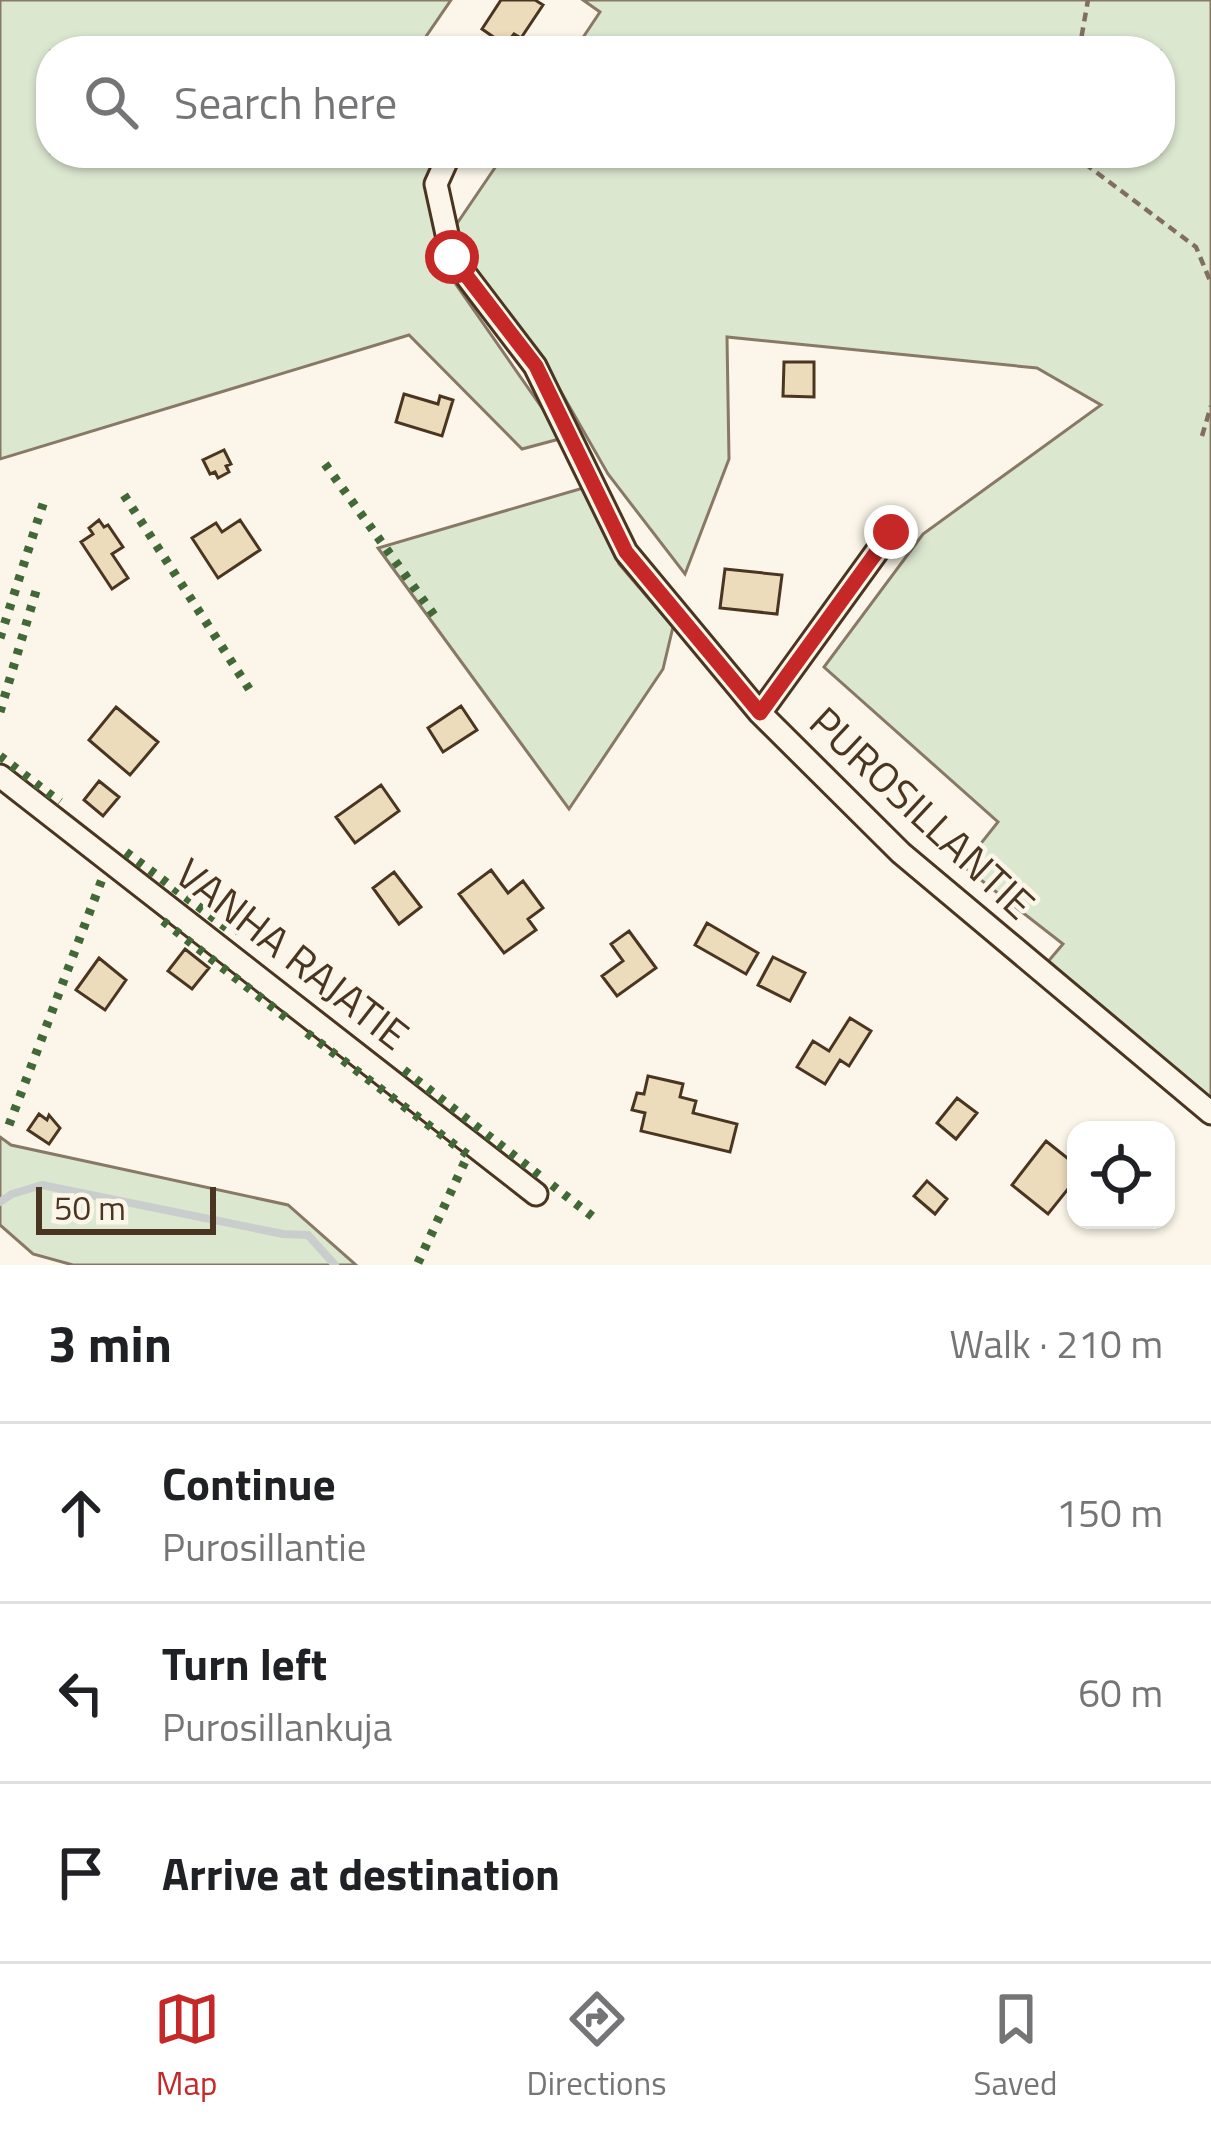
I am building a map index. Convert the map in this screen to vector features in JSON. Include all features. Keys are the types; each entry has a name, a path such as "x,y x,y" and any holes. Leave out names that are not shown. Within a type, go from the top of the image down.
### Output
{"street":[{"name":"PUROSILLANTIE","path":"443,168 436,184 452,257 536,366 626,552 760,713 901,853 1211,1113"},
{"path":"760,713 891,532"},
{"name":"VANHA RAJATIE","path":"0,776 536,1194"}],"path":[{"path":"1082,36 1088,0"},
{"path":"1089,168 1196,247 1211,283"},
{"path":"1202,436 1211,406"}],"green space":[{"path":"0,0 451,0 426,36 36,36 36,168 432,168 428,180 441,263 563,438 522,449 409,335 0,459"},
{"path":"583,0 1211,0 1211,1113 1040,971 1063,944 963,866 998,822 824,667 923,534 1101,405 1037,368 727,337 729,459 685,574 608,474 544,362 462,254 456,225 495,168 1175,168 1175,36 584,36 600,12"},
{"path":"583,488 619,564 673,627 663,669 569,809 378,548"},
{"path":"0,1137 11,1145 288,1205 356,1265 73,1265 33,1254 0,1225"}],"building":[{"path":"501,0 535,0 543,5 522,36 492,36 482,29"},
{"path":"784,362 814,362 814,397 783,396"},
{"path":"404,394 438,404 440,396 453,400 442,436 396,422"},
{"path":"224,450 231,464 226,466 229,472 218,478 203,460"},
{"path":"99,520 123,547 112,554 128,578 112,589 81,542 93,534 89,528"},
{"path":"240,520 260,550 218,578 192,538 216,523 222,532"},
{"path":"725,569 782,575 777,614 720,608"},
{"path":"461,706 477,730 443,752 428,728"},
{"path":"116,707 158,742 130,775 89,740"},
{"path":"99,781 119,797 103,816 84,800"},
{"path":"381,785 399,811 355,843 336,817"},
{"path":"491,870 508,893 523,881 543,908 528,919 536,930 504,953 459,894"},
{"path":"394,872 421,907 399,924 373,888"},
{"path":"707,923 758,953 746,974 695,945"},
{"path":"629,931 656,968 617,996 602,976 623,961 611,944"},
{"path":"185,949 209,968 192,989 168,971"},
{"path":"773,957 805,973 790,1001 758,985"},
{"path":"99,958 126,980 105,1010 76,990"},
{"path":"850,1018 871,1031 849,1066 840,1060 825,1084 797,1067 813,1041 829,1051"},
{"path":"648,1076 683,1084 680,1097 696,1101 693,1113 737,1124 730,1152 641,1131 645,1113 632,1110 637,1093 644,1094"},
{"path":"957,1098 977,1113 956,1139 937,1123"},
{"path":"39,1114 47,1120 49,1115 60,1128 49,1144 28,1130"},
{"path":"1046,1141 1067,1158 1067,1190 1048,1214 1012,1185"},
{"path":"927,1181 947,1199 935,1214 914,1196"}],"waterway":[{"path":"0,1202 42,1185 283,1234 308,1235 335,1265"}],"hedge":[{"path":"325,464 434,615"},
{"path":"124,495 253,695"},
{"path":"0,638 44,501"},
{"path":"0,712 36,591"},
{"path":"0,756 60,802"},
{"path":"126,852 232,932 239,929"},
{"path":"9,1125 104,874"},
{"path":"163,921 289,1020"},
{"path":"307,1033 468,1155 417,1265"},
{"path":"404,1070 539,1175"},
{"path":"552,1185 597,1220"}],"route":[{"path":"452,257 536,366 626,552 760,713 891,532"}]}
